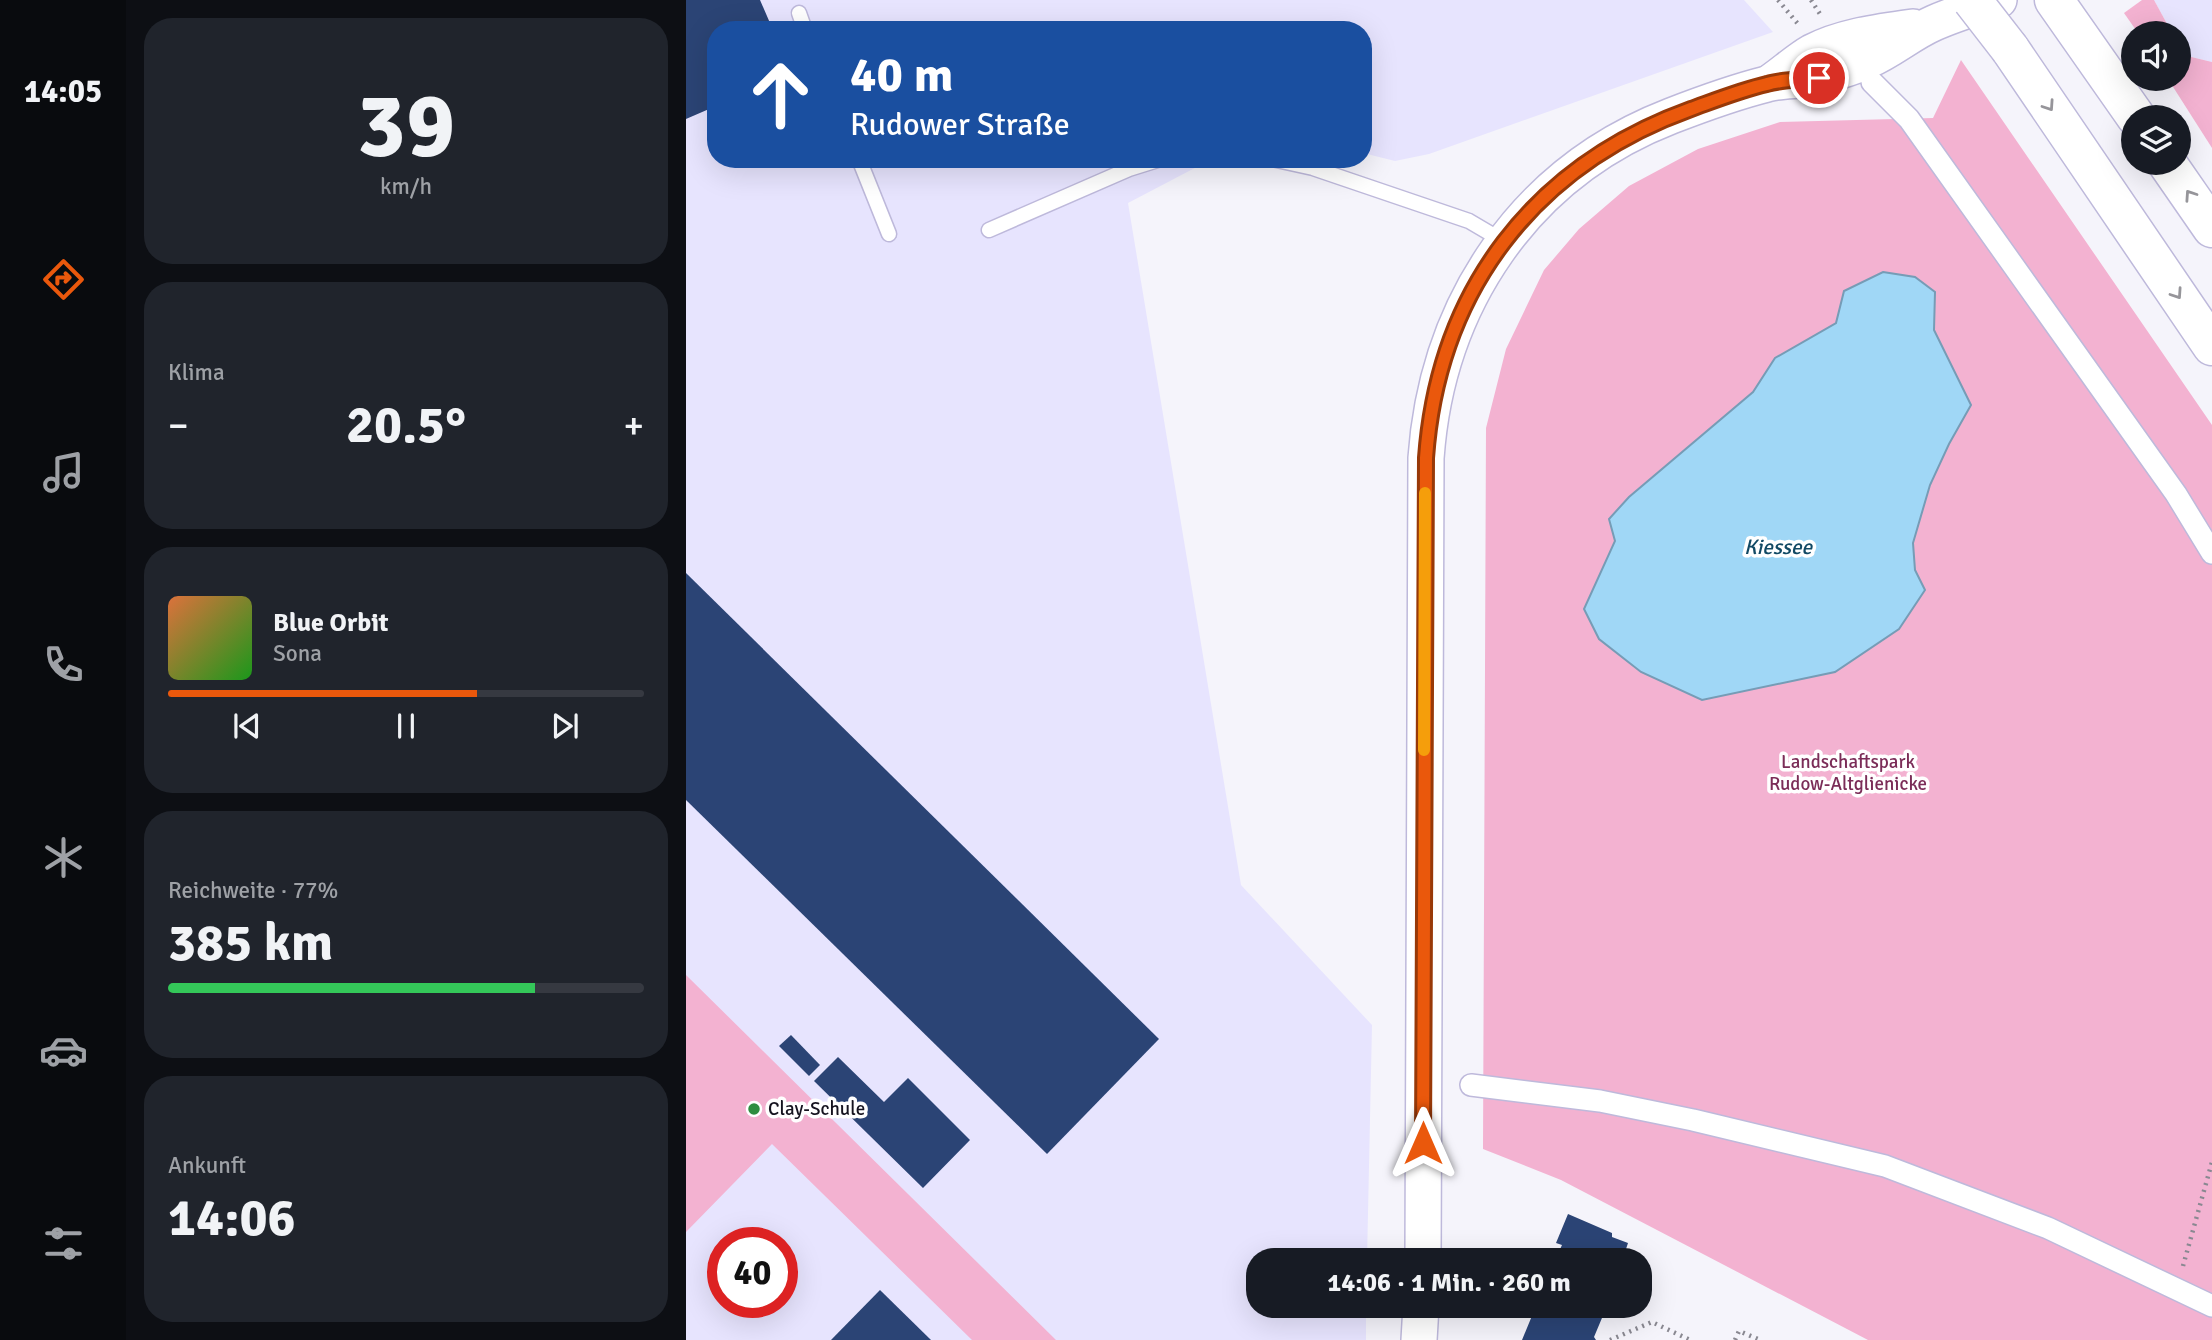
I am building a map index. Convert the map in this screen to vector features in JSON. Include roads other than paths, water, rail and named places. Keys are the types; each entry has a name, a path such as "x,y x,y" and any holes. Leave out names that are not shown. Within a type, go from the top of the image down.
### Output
{"highway":[{"path":"1972,0 2010,49 2212,346"},
{"path":"2065,14 2128,105"},
{"path":"2176,175 2212,228"}],"street":[{"path":"1423,1248 1426,458 1433,397 1455,326 1486,266 1503,241 1527,214 1572,173 1624,139 1670,117 1769,83 1819,78 1862,63 1933,23 1999,0"},
{"path":"1872,82 1909,119 2176,494 2212,553"},
{"path":"1471,1085 1600,1101 1693,1120 1885,1166 2048,1228 2212,1306"},
{"path":"1419,1340 1420,1318"}],"lane":[{"path":"799,13 802,21"},
{"path":"863,168 889,234"},
{"path":"989,230 1132,168"},
{"path":"1313,168 1469,221 1503,241"}],"water":[{"name":"Kiessee","path":"1883,272 1915,277 1935,292 1934,330 1971,405 1930,485 1913,543 1915,570 1925,590 1899,629 1835,672 1702,700 1641,672 1599,639 1584,609 1615,541 1609,519 1629,497 1753,392 1775,358 1836,323 1844,291"}],"place":[{"name":"Clay-Schule","path":"754,1109"}],"park label":[{"name":"Landschaftspark Rudow-Altglienicke","path":"1848,773"}]}
